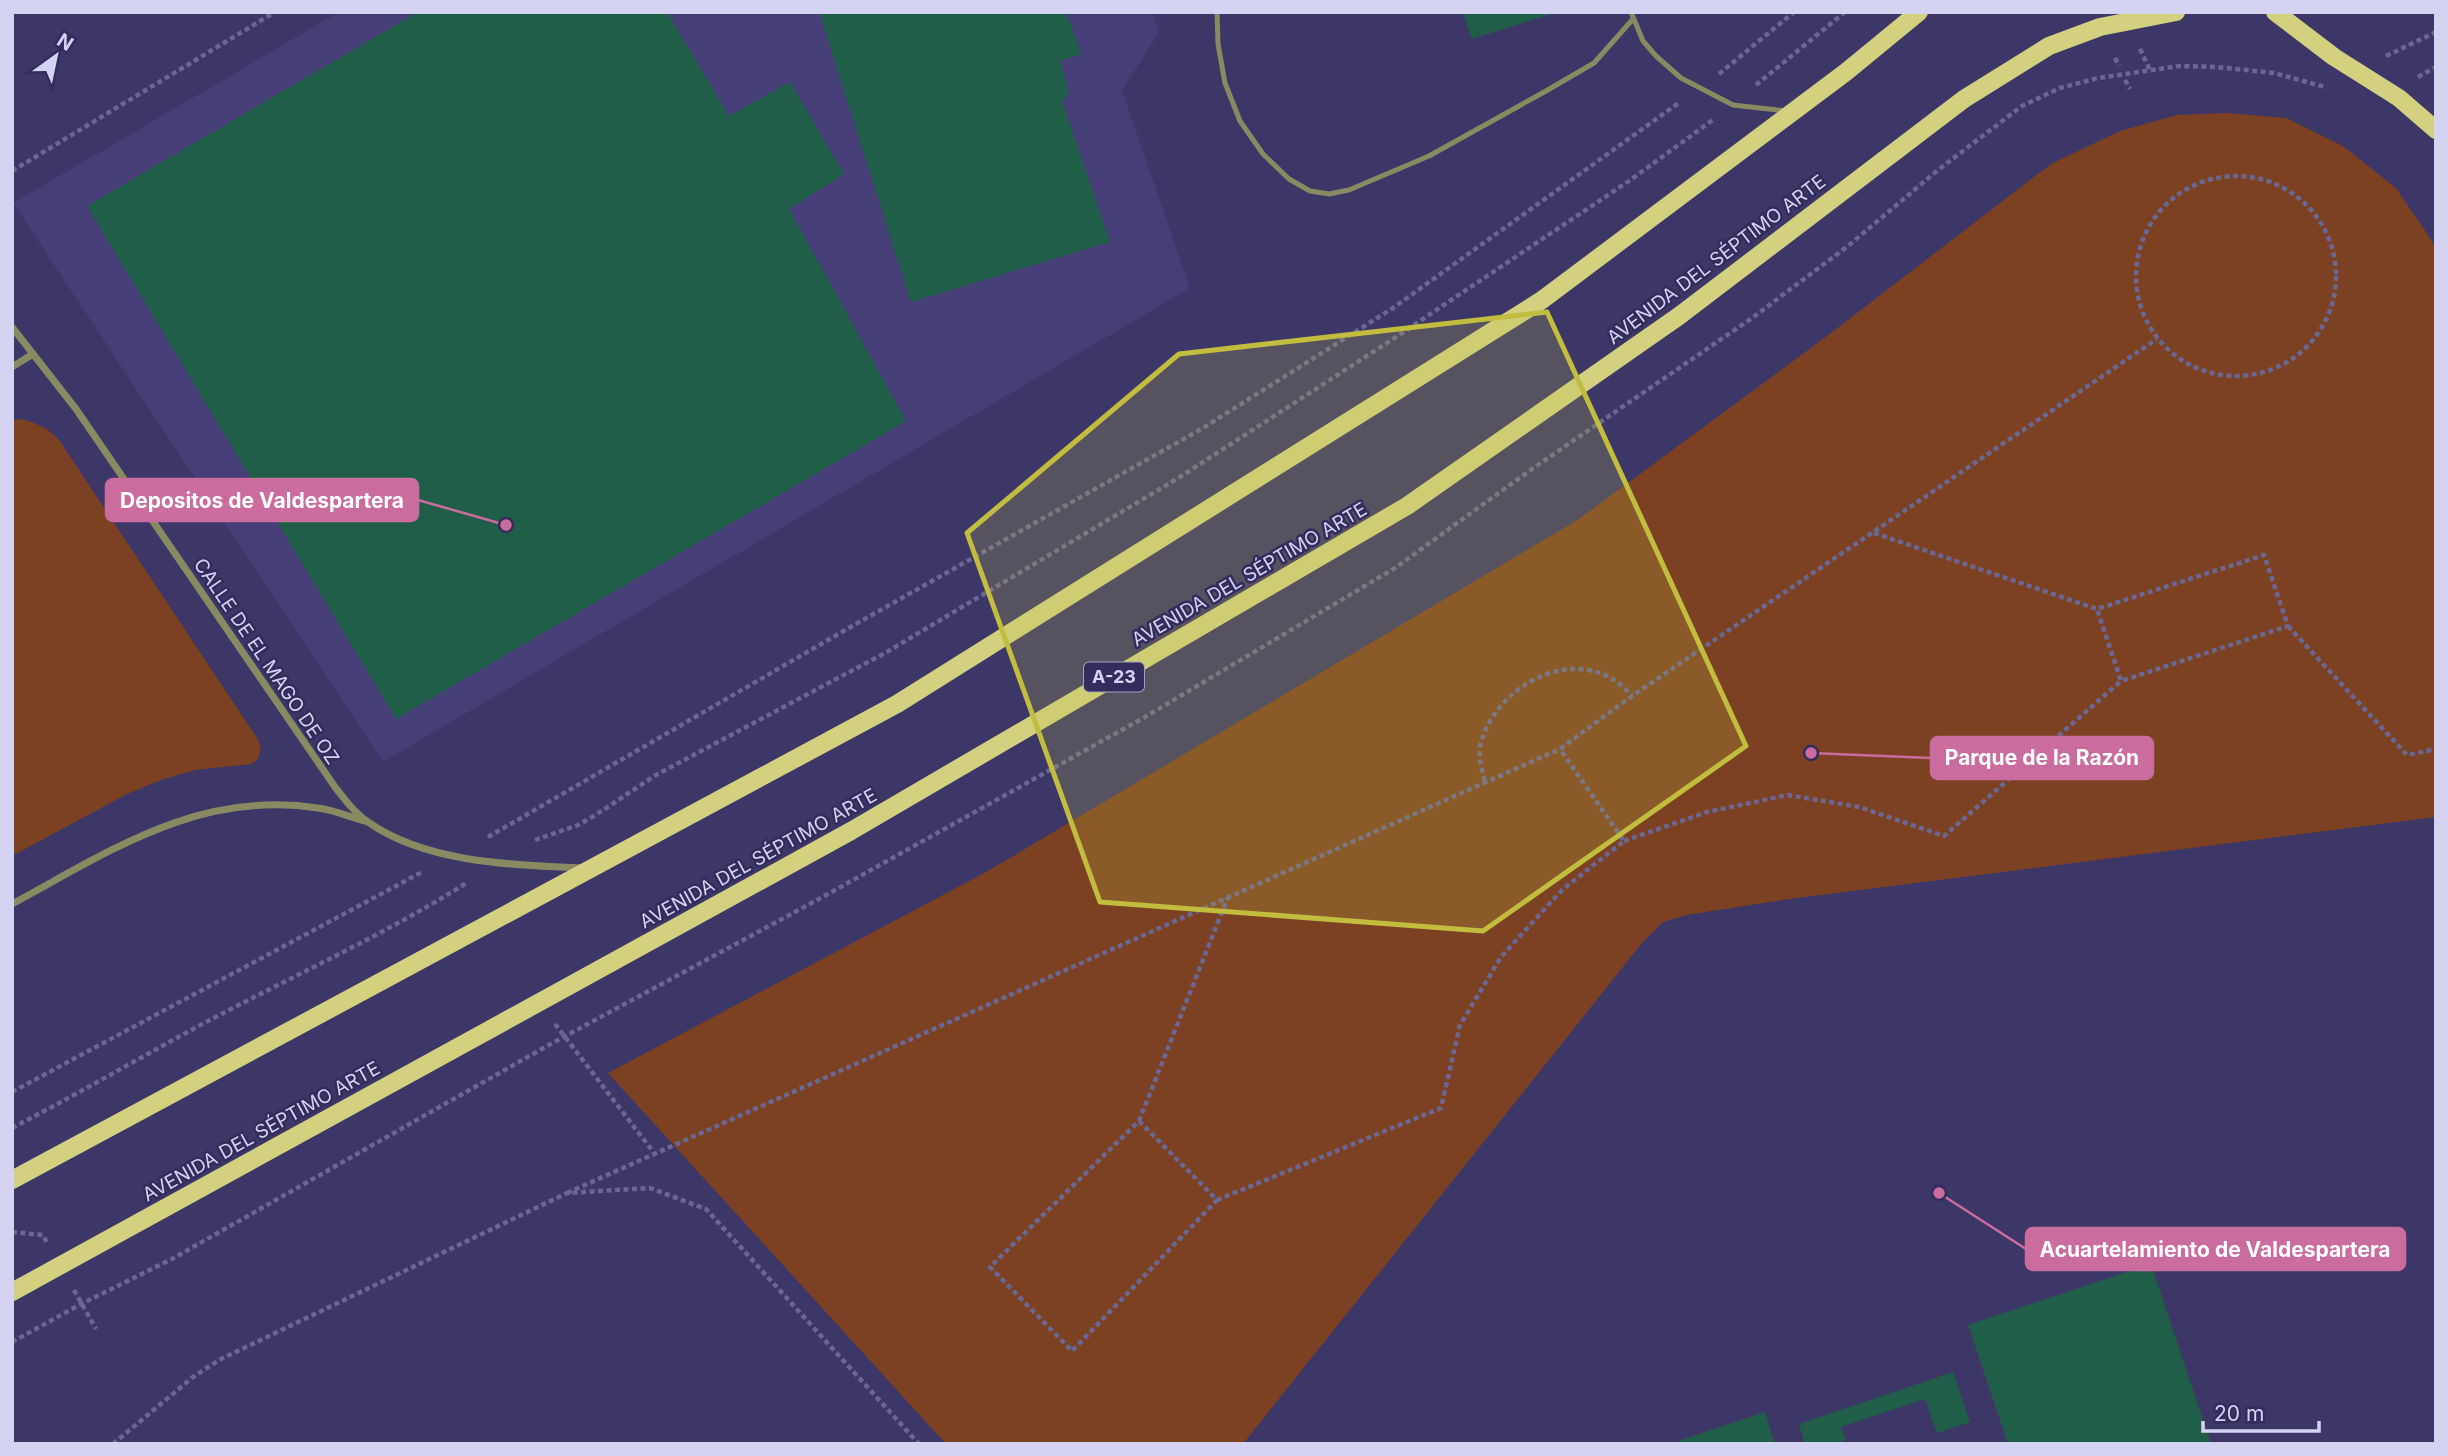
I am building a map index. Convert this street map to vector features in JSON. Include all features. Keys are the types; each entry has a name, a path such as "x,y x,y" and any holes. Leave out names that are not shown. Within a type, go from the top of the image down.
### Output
{"main road":[{"path":"12,1180 897,704 1542,300 1793,112 1919,12"},
{"name":"AVENIDA DEL SÉPTIMO ARTE","path":"12,1292 851,831 1407,506 1679,316 1964,99 2049,46 2100,27 2176,12"},
{"path":"2275,12 2334,57 2399,99 2436,130"}],"street":[{"name":"CALLE DE EL MAGO DE OZ","path":"12,327 76,409 350,806 369,822 410,845 496,864 589,869"},
{"path":"12,367 33,354"},
{"path":"12,904 140,835 219,810 283,804 320,808 369,822"}],"lane":[{"path":"1217,12 1218,44 1225,83 1240,121 1263,154 1289,179 1310,191 1329,194 1349,190 1429,156 1565,80 1594,63 1633,19"},
{"path":"1631,12 1643,41 1681,78 1733,105 1793,112"}],"path":[{"path":"12,171 275,12"},
{"path":"12,1092 382,892 456,855 859,622 1203,428 1393,308 1699,88 1794,12"},
{"path":"12,1128 195,1028 424,910 534,841 578,825 671,767 885,653 1180,477 1607,196 1733,105 1845,12"},
{"path":"2143,54 2150,70"},
{"path":"2115,58 2119,66"},
{"path":"2412,81 2436,67"},
{"path":"2125,80 2130,89"},
{"path":"2247,174 2284,187 2315,212 2334,247 2337,287 2325,325 2300,355 2264,373 2225,377 2187,364 2157,339 2139,304 2135,264 2147,226 2172,196 2207,178 2247,174"},
{"path":"113,1444 193,1377 219,1360 567,1193 1560,749 1632,696 2157,339"},
{"path":"1874,533 2097,609 2264,555 2288,626 2407,755 2436,749"},
{"path":"2097,609 2121,681"},
{"path":"1228,897 1139,1121 990,1267 1072,1351 1217,1200 1441,1108 1460,1025 1501,957 1562,890 1624,841 1707,812 1787,795 1859,807 1944,836 2121,681 2288,626"},
{"path":"1485,781 1479,763 1481,741 1489,723 1516,691 1550,672 1570,667 1589,669 1621,682 1632,696"},
{"path":"1560,749 1624,841"},
{"path":"539,1002 655,1154"},
{"path":"1139,1121 1217,1200"},
{"path":"567,1193 650,1188 706,1209 919,1444"}],"highlighted area":[{"path":"1547,312 1746,746 1483,931 1100,902 967,533 1179,354"}],"shaded area":[{"path":"339,12 1153,12 1159,33 1122,90 1190,288 383,762 13,203"},
{"path":"2227,113 2286,118 2343,146 2396,188 2436,247 2436,817 1789,899 1686,915 1663,922 1642,943 1243,1444 946,1444 608,1073 988,871 1579,519 1827,336 2051,164 2120,131 2177,115"},
{"path":"19,419 41,426 59,440 257,738 260,749 259,756 251,764 195,770 127,794 12,856 12,420"}],"building":[{"path":"418,12 667,12 729,116 790,82 844,174 789,209 906,421 396,719 87,206"},
{"path":"819,12 1066,12 1081,54 1060,61 1069,92 1062,101 1110,242 911,302"},
{"path":"1463,12 1554,12 1554,13 1472,39"},
{"path":"2151,1264 2211,1444 2008,1444 1968,1325"},
{"path":"1953,1372 1970,1422 1937,1433 1925,1399 1841,1427 1846,1440 1833,1444 1805,1444 1799,1424"},
{"path":"1765,1412 1775,1444 1672,1444 1672,1443"}],"place":[{"name":"Depositos de Valdespartera","path":"506,525"},
{"name":"Parque de la Razón","path":"1811,753"},
{"name":"Acuartelamiento de Valdespartera","path":"1939,1193"}]}
